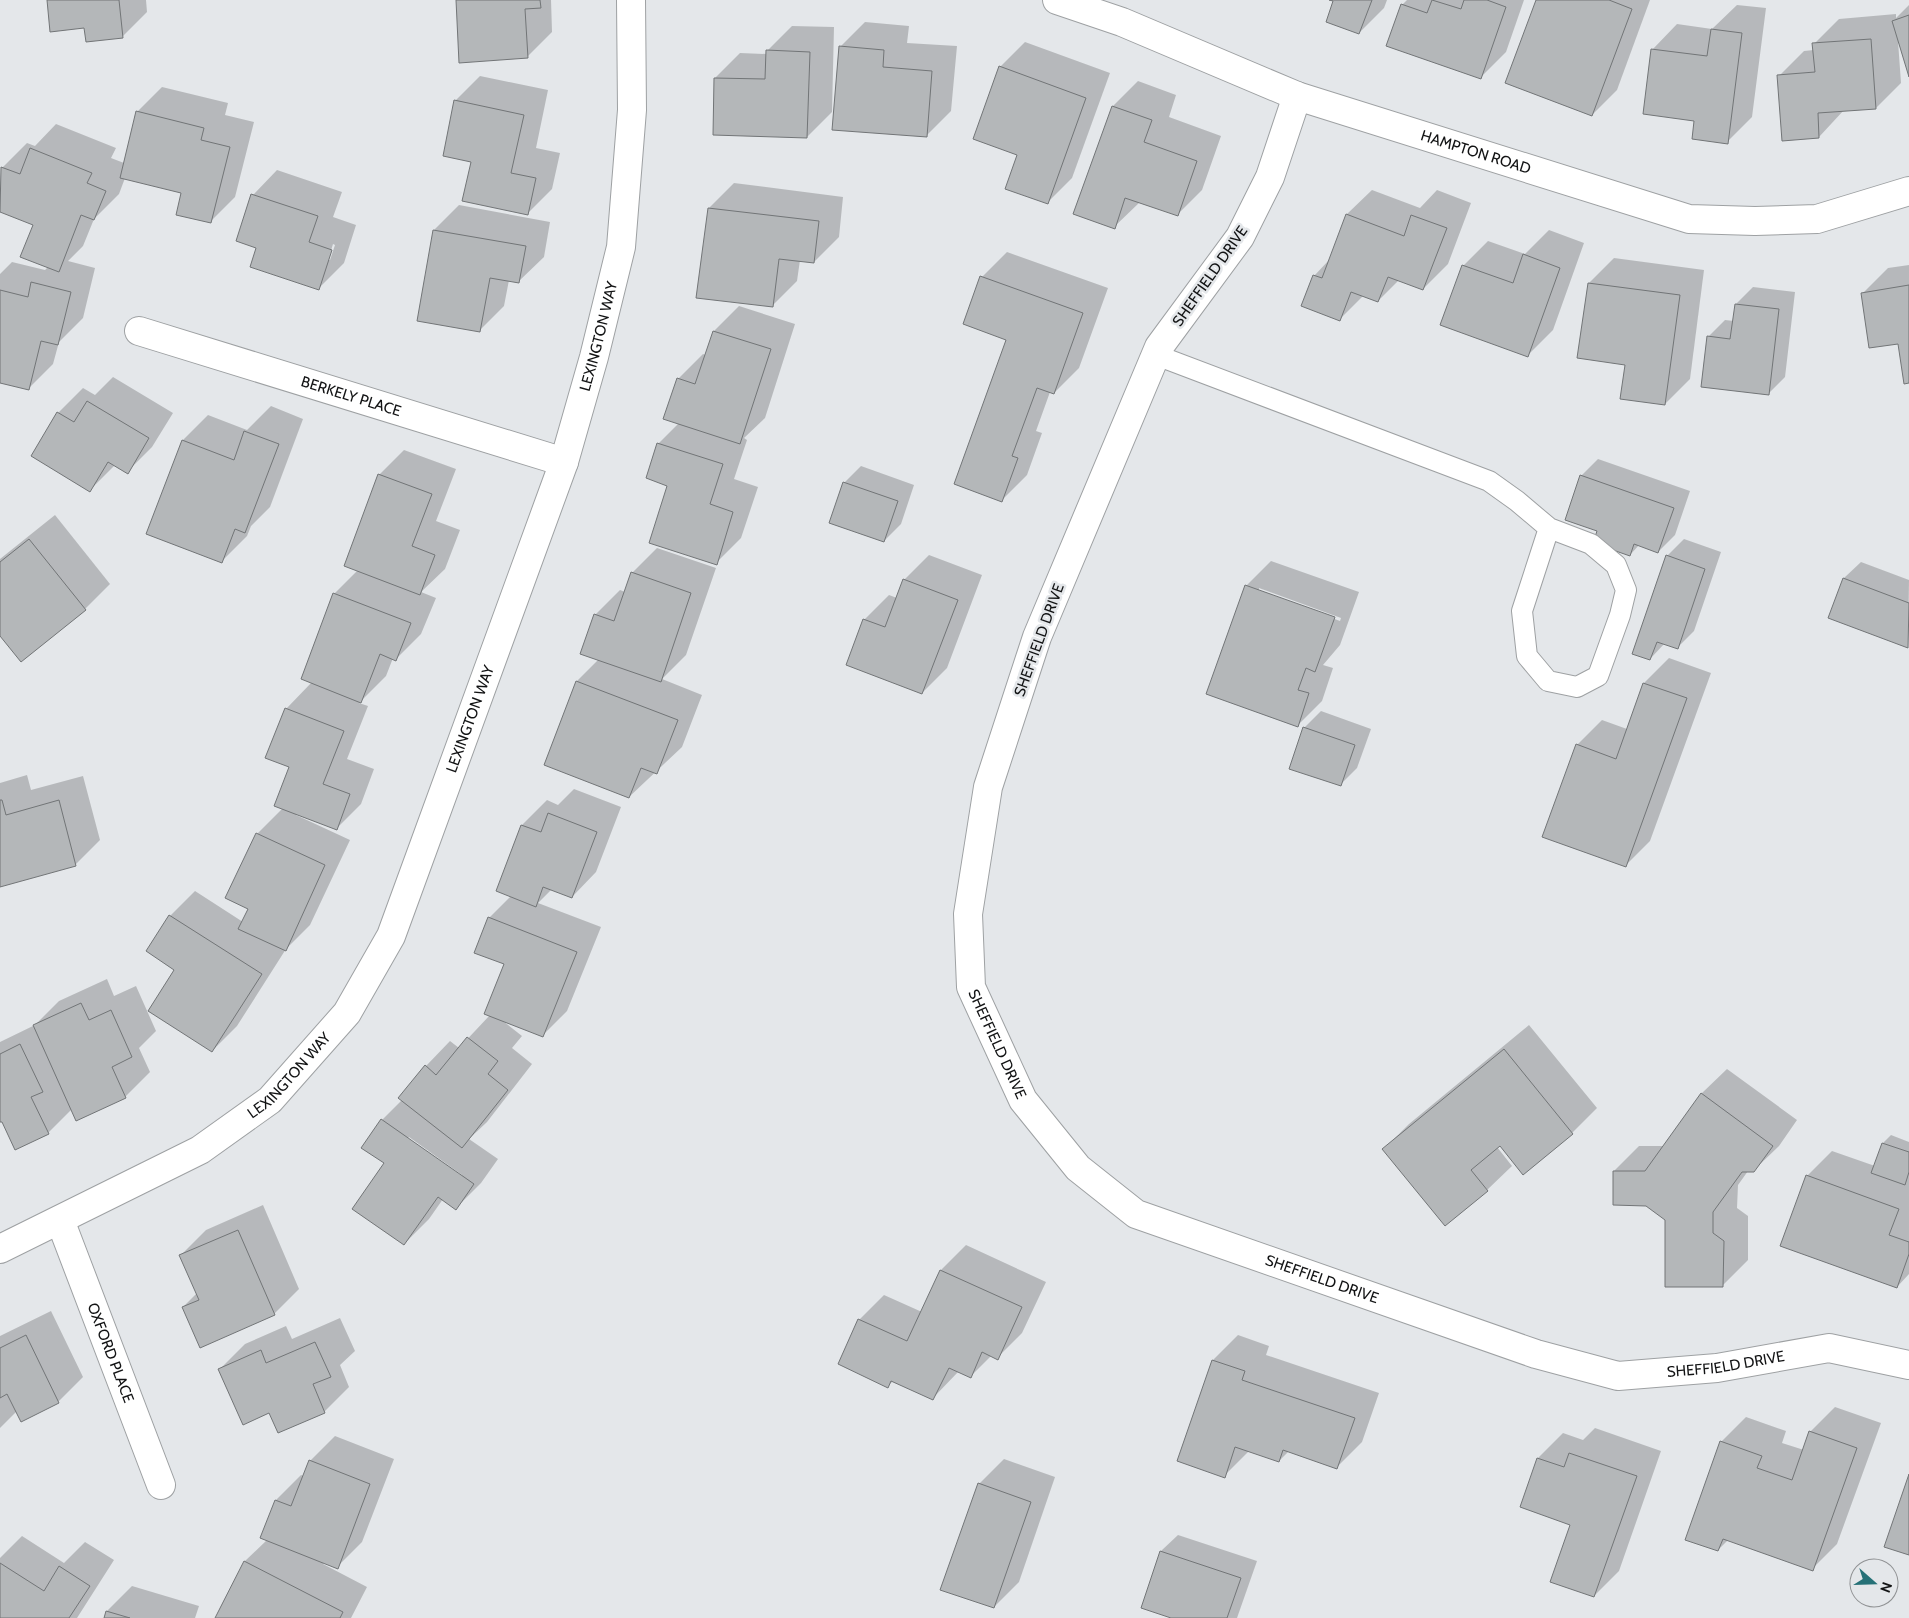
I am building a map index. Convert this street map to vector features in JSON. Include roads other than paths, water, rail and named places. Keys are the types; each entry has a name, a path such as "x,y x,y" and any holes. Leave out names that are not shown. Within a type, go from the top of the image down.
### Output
{"street":[{"name":"LEXINGTON WAY","path":"0,1249 200,1150 270,1100 346,1013 391,936 564,462 594,357 621,246 632,110 631,0"},
{"name":"HAMPTON ROAD","path":"1056,0 1122,22 1297,96 1689,219 1755,221 1817,219 1909,191"},
{"name":"SHEFFIELD DRIVE","path":"1297,96 1270,178 1240,237 1156,355 1037,637 988,787 968,914 971,987 1023,1100 1078,1168 1136,1214 1536,1354 1618,1376 1717,1368 1828,1348 1909,1365"},
{"name":"BERKELY PLACE","path":"139,331 564,462"},
{"name":"OXFORD PLACE","path":"60,1220 161,1485"}],"lane":[{"path":"1156,355 1489,481 1517,501 1548,528 1591,544 1616,565 1626,590 1620,615 1598,676 1577,687 1548,681 1527,656 1522,611 1548,528"}]}
